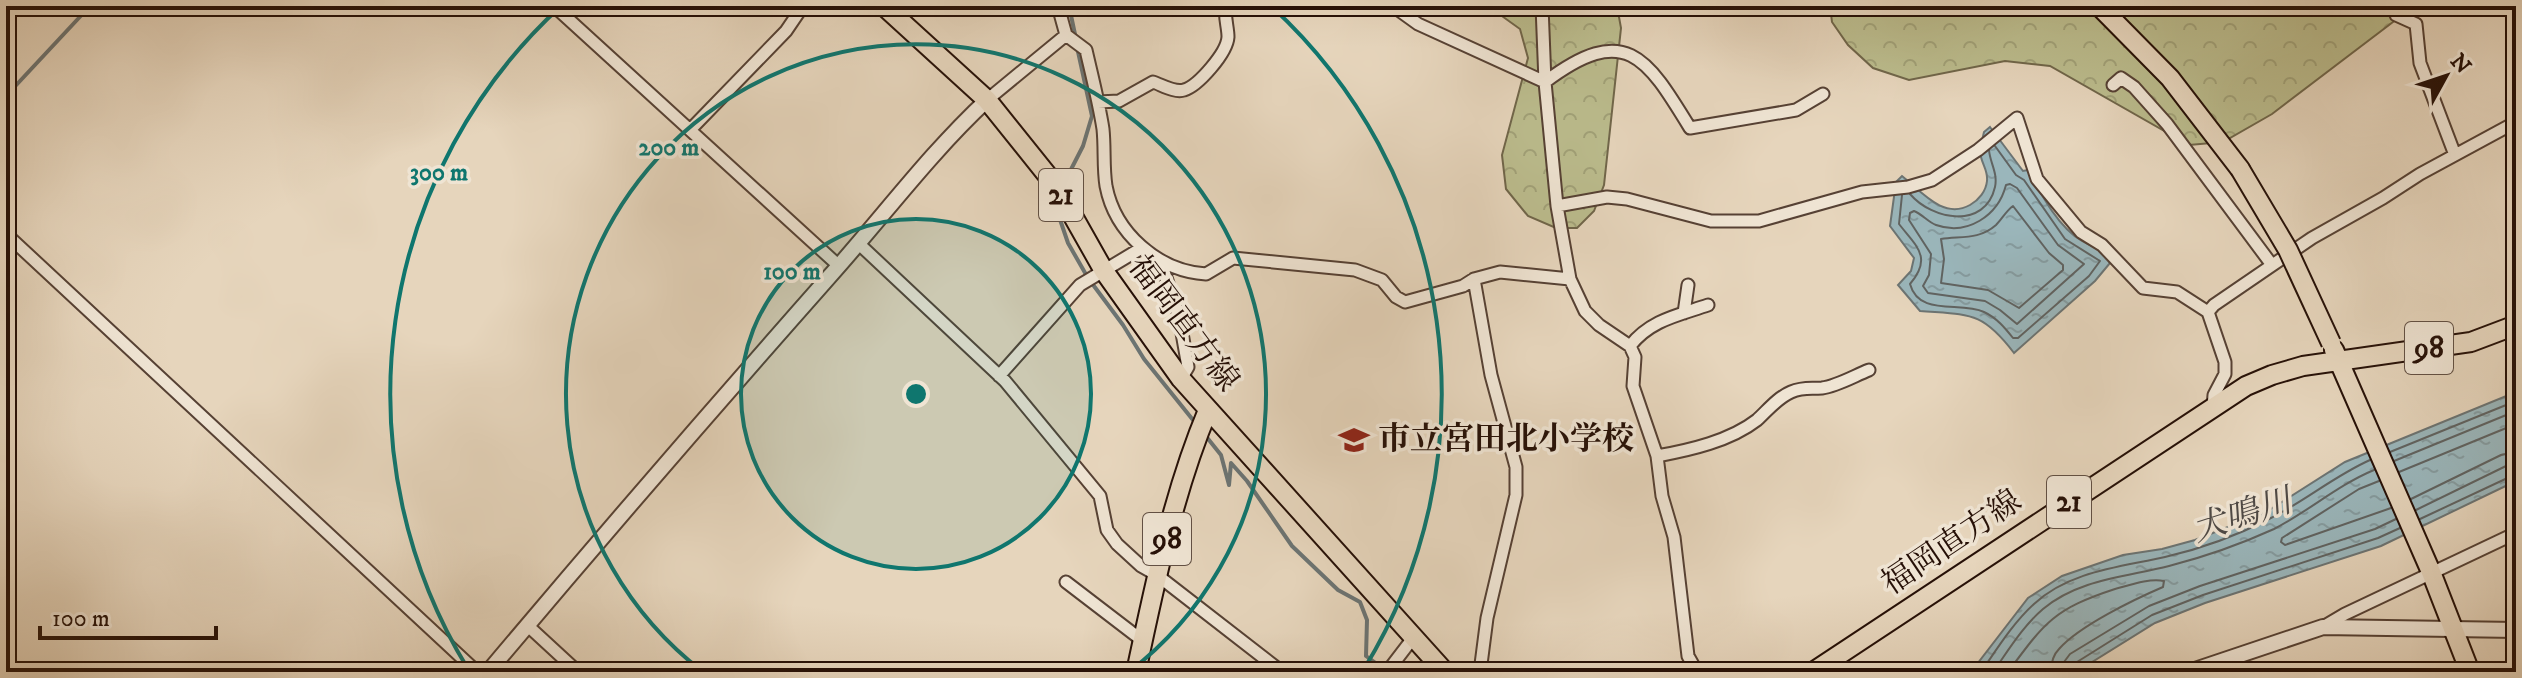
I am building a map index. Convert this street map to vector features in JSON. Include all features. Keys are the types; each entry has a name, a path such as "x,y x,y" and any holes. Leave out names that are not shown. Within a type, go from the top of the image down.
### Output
{"main road":[{"name":"福岡直方線","path":"884,6 987,100 1056,186 1104,271 1181,379 1445,672"},
{"path":"2099,6 2170,78 2240,169 2288,250 2364,416 2470,672"},
{"name":"98","path":"2335,352 2471,342 2516,325"},
{"name":"福岡直方線","path":"1813,672 2246,386 2335,352"},
{"name":"98","path":"1136,672 1157,575 1190,452 1208,410"}],"street":[{"path":"554,6 839,266"},
{"path":"690,130 786,31 803,6"},
{"path":"1058,6 1066,35 1086,50 1098,102 1110,203 1140,249 1160,260 1206,274 1233,258 1355,270 1382,280 1396,297 1405,302 1500,272 1570,279"},
{"path":"1098,102 1119,101 1153,82 1179,91 1186,90 1204,75 1226,45 1226,6"},
{"path":"1393,6 1418,24 1545,82"},
{"path":"1542,6 1545,82 1557,206 1570,279 1585,311 1599,325 1630,346 1635,357 1633,386 1657,456 1662,496 1674,537 1688,656 1697,672"},
{"path":"2394,6 2396,15 2416,24 2420,63 2455,155"},
{"path":"488,672 659,469 839,266 951,133 1066,35"},
{"path":"1545,82 1584,57 1609,49 1623,50 1638,58 1666,88 1690,128 1796,110 1823,94"},
{"path":"2113,85 2121,78 2151,106 2272,265"},
{"path":"1557,206 1617,198 1711,221 1759,221 1862,192 1908,187 1932,180 1990,141 2017,118 2037,179 2081,232 2102,245 2143,288 2177,292 2208,312 2225,362 2225,374 2214,395 2213,407"},
{"path":"2208,312 2312,238 2516,122"},
{"path":"6,234 477,672"},
{"path":"858,243 999,376 1100,496 1107,530 1117,544 1141,566 1157,575 1282,672"},
{"path":"999,376 1080,285 1140,249"},
{"path":"1160,260 1179,316 1188,367 1181,379"},
{"path":"1474,279 1491,375 1516,467 1516,495 1487,618 1480,672"},
{"path":"1684,313 1688,285"},
{"path":"1630,346 1644,329 1708,305"},
{"path":"1657,456 1707,444 1736,432 1789,393 1809,387 1820,388 1869,370"},
{"path":"2190,672 2323,627 2429,568 2516,533"},
{"path":"1066,582 1143,641"},
{"path":"527,625 578,672"},
{"path":"2323,627 2516,630"},
{"path":"1387,672 1413,638"}],"green space":[{"path":"1488,6 1617,6 1621,28 1604,185 1594,211 1577,228 1556,228 1528,216 1506,189 1502,155 1528,58 1520,29"},
{"path":"1830,6 2414,6 2272,114 2223,142 2189,145 2050,66 2005,61 1909,80 1873,68 1848,45 1832,22"}],"water":[{"path":"1990,127 2023,171 2028,170 2065,227 2102,252 2110,263 2095,281 2014,353 1983,322 1963,315 1920,311 1898,285 1911,271 1914,258 1890,226 1896,182 1902,176 1933,202 1951,209 1960,209 1979,198 1987,181 1981,145 1984,132"},
{"path":"2516,392 2516,481 2381,546 2205,603 2155,623 2076,672 1971,672 2028,598 2062,576 2123,555 2195,540 2266,512 2345,462"}],"waterway":[{"path":"6,96 90,6"},
{"path":"1069,6 1076,39"},
{"path":"1062,187 1083,146 1092,116 1077,47"},
{"path":"1056,198 1054,202 1068,243 1088,278 1144,359 1197,425"},
{"path":"1205,435 1221,455 1229,485 1231,463 1292,546 1338,590 1360,602 1367,620 1366,656 1397,672"}],"place":[{"name":"市立宮田北小学校","path":"1354,440"}],"water label":[{"name":"犬鳴川","path":"2242,516"}]}
